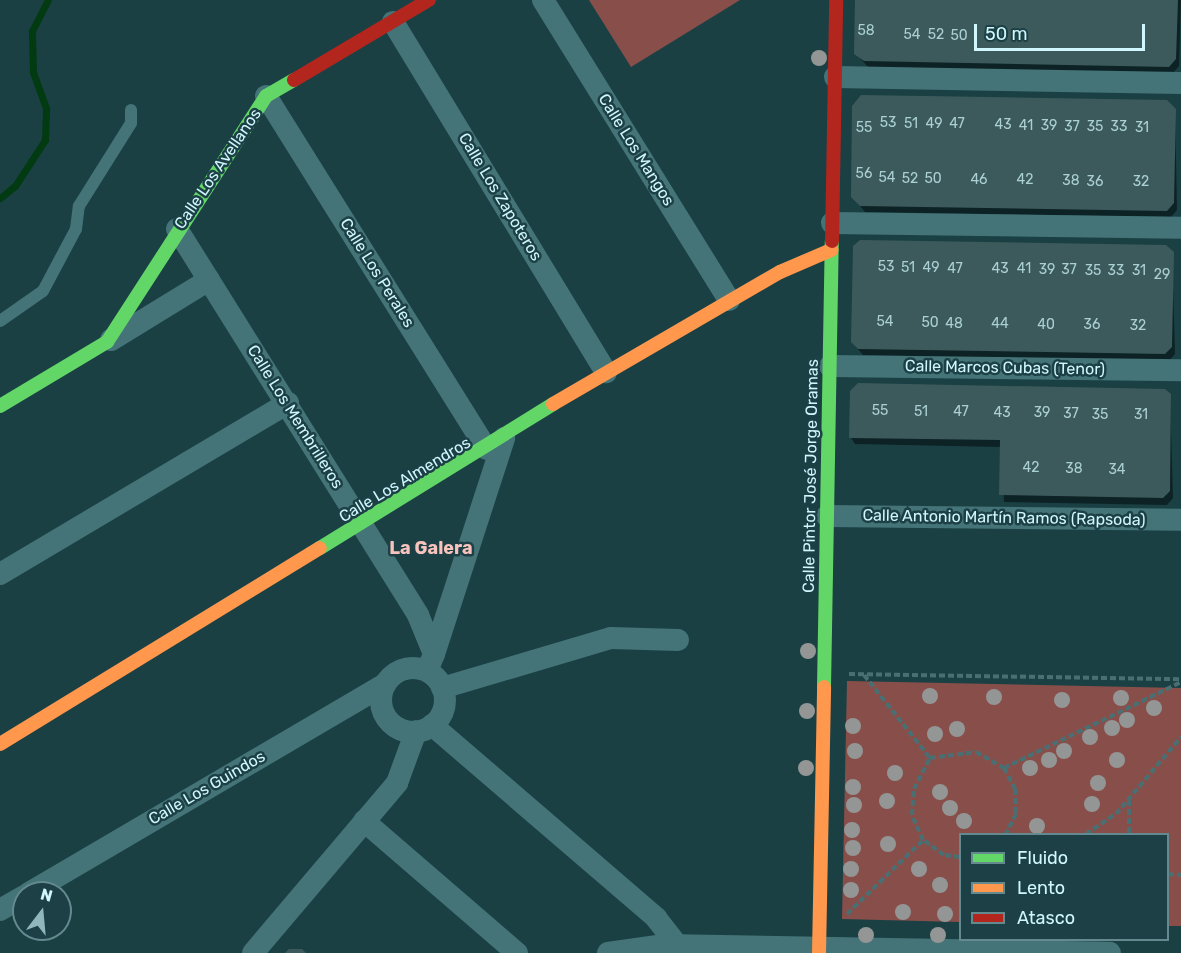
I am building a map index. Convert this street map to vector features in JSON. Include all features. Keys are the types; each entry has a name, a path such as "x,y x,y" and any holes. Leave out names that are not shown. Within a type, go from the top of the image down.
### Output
{"street":[{"name":"Calle Los Avellanos","path":"107,342 177,229 266,96 429,0"},
{"name":"Calle Los Mangos","path":"543,0 729,300"},
{"name":"Calle Pintor José Jorge Oramas","path":"819,951 836,0"},
{"name":"Calle Los Zapoteros","path":"393,22 606,372"},
{"path":"835,77 1181,82"},
{"name":"Calle Los Perales","path":"266,96 495,444"},
{"path":"832,223 1181,228"},
{"name":"Calle Los Membrilleros","path":"177,229 288,403 418,615 434,671"},
{"name":"Calle Los Almendros","path":"0,744 495,444 606,372 729,300 831,250"},
{"name":"Calle Los Avellanos","path":"0,406 209,280"},
{"name":"Calle Marcos Cubas (Tenor)","path":"830,366 1181,370"},
{"path":"0,574 288,403"},
{"path":"253,953 397,783 424,728 444,708 434,671 495,444"},
{"name":"Calle Antonio Martín Ramos (Rapsoda)","path":"827,516 1181,520"},
{"path":"678,640 611,638 434,671 399,671 385,684 384,713 397,728 424,728 656,918 678,946"},
{"name":"Calle Los Guindos","path":"49,881 385,684"},
{"path":"364,821 518,953"},
{"path":"627,895 637,919 638,946"},
{"path":"608,953 638,946 678,946 819,951 1110,953"}],"lane":[{"path":"0,321 43,291 76,229 79,206 130,123 131,110"}],"path":[{"path":"824,673 1181,680"},
{"path":"864,674 930,758"},
{"path":"1004,768 1181,680"},
{"path":"1087,833 1129,799 1181,737"},
{"path":"930,758 976,752 1004,768 1015,789 1017,814 1007,833"},
{"path":"930,758 914,789 912,815 923,840 944,855 959,857"},
{"path":"1129,799 1129,833"},
{"path":"842,919 923,840"}],"shaded area":[{"path":"589,0 740,0 631,67"},
{"path":"847,681 1181,688 1181,926 1169,926 1169,833 959,833 959,922 842,919"}],"building":[{"path":"855,0 1178,0 1176,59 1169,67 864,61 854,54"},
{"path":"861,95 1167,100 1176,109 1174,203 1167,211 860,206 851,197 852,106"},
{"path":"860,240 1166,245 1174,252 1172,347 1165,354 858,349 851,342 853,246"},
{"path":"858,383 1165,389 1171,394 1170,491 1163,498 999,495 1000,440 849,438 850,391"},
{"path":"289,949 302,949 306,953 285,953"}],"waterway":[{"path":"0,198 15,186 45,140 46,108 33,72 32,31 48,0"}],"traffic: fast":[{"path":"0,406 107,342 266,96 294,80"},
{"path":"824,687 832,241"},
{"path":"320,548 553,404"}],"traffic: slow":[{"path":"553,404 780,272 831,250"},
{"path":"0,744 320,548"},
{"path":"819,953 824,687"}],"traffic: jam":[{"path":"294,80 429,0"},
{"path":"832,241 836,0"}],"district":[{"name":"La Galera","path":"431,548"}]}
